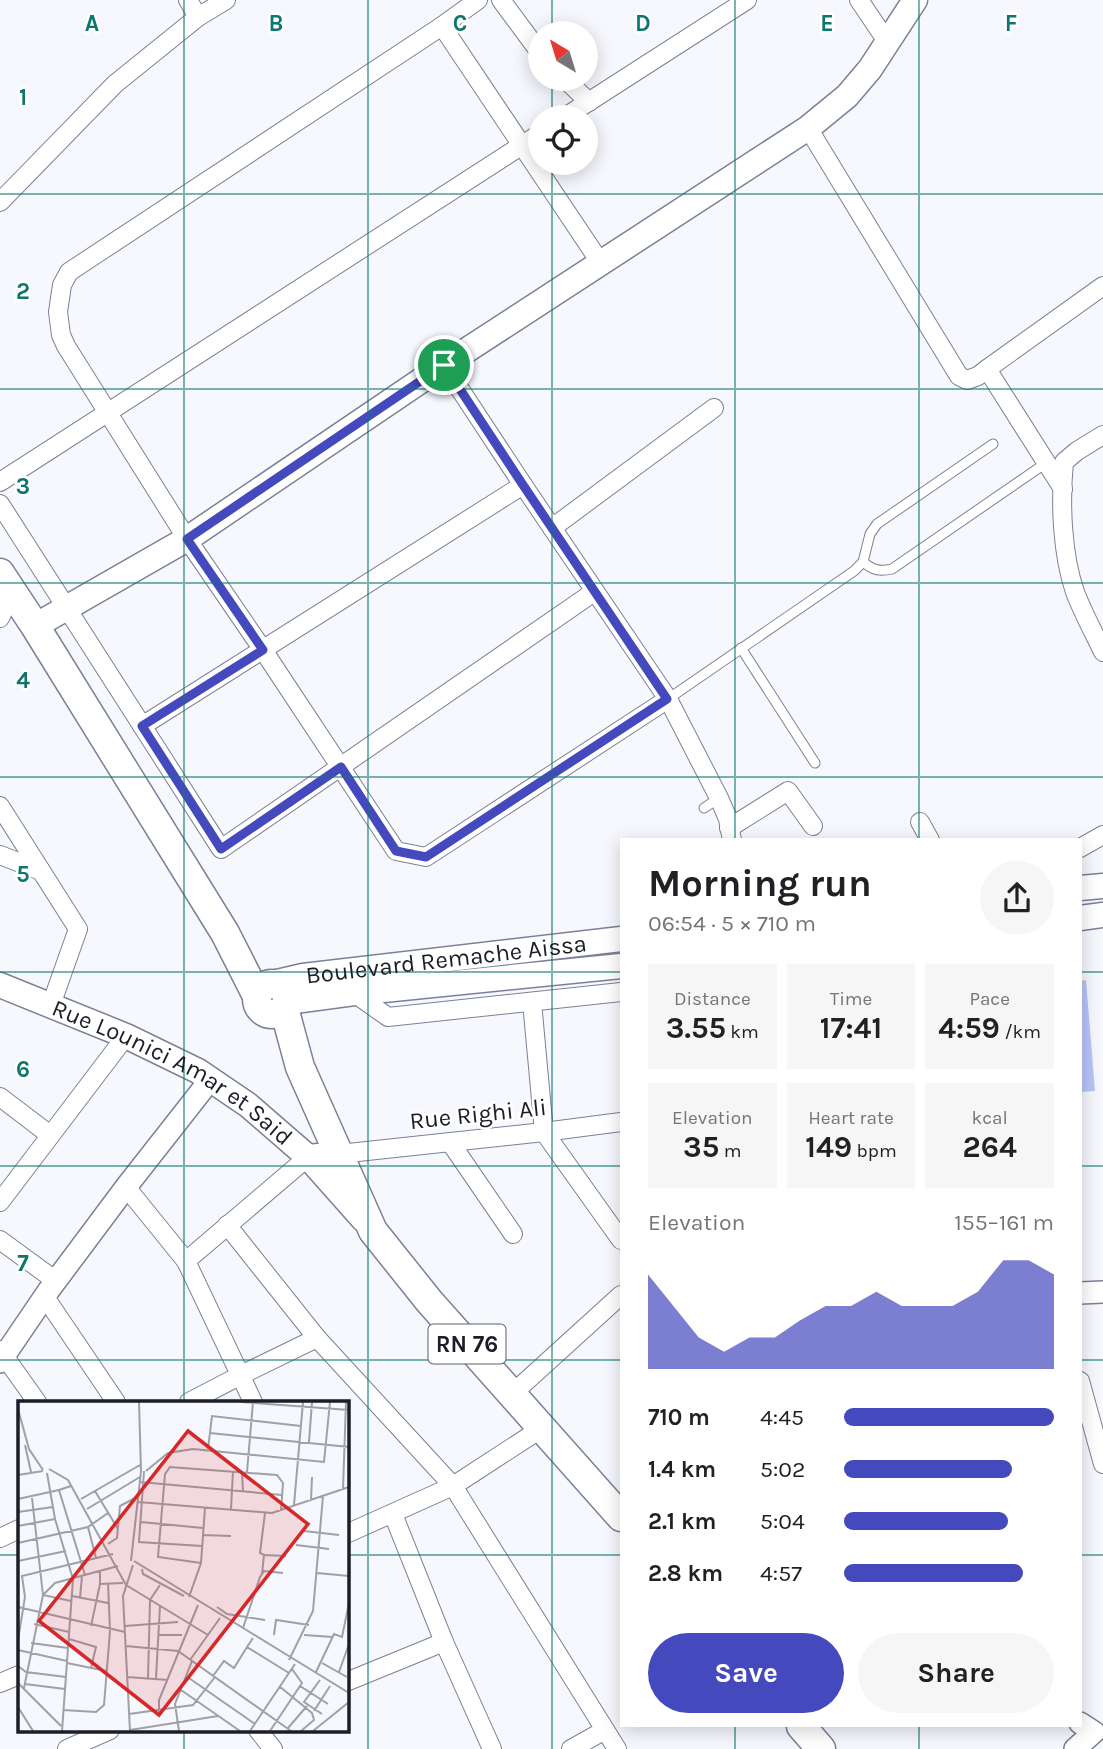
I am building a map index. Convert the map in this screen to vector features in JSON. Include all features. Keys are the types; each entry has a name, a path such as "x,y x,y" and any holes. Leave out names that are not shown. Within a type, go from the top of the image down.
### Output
{"main road":[{"path":"35,626 187,539 444,365 808,128 847,96 870,69 915,0"},
{"name":"RN 76","path":"6,582 225,933 272,997 373,1231 429,1301 542,1428 617,1505"},
{"path":"1082,888 1103,886"},
{"path":"1082,918 1103,915"},
{"name":"Boulevard Remache Aissa","path":"272,997 303,976 620,939"},
{"name":"Boulevard Remache Aissa","path":"272,997 354,993 620,966"},
{"name":"Rue Lounici Amar et Said","path":"0,985 125,1036 198,1071 248,1105 307,1157 339,1154"},
{"path":"307,1157 373,1231"},
{"path":"802,1727 821,1749"}],"street":[{"path":"188,0 198,17"},
{"path":"0,202 115,84 198,17 226,0"},
{"path":"478,0 69,272 59,297 61,335 187,539 396,851 426,857 667,699"},
{"path":"501,0 528,36"},
{"path":"584,105 747,0"},
{"path":"859,0 888,43"},
{"path":"442,26 600,262"},
{"path":"578,91 589,102"},
{"path":"808,128 958,376 967,380 978,376 1103,286"},
{"path":"0,482 528,141"},
{"path":"444,365 667,699 712,803 731,834 788,791 813,826"},
{"path":"988,369 1063,489"},
{"path":"552,528 714,408"},
{"path":"1103,435 1064,462 1063,489 1067,563 1076,593 1103,652"},
{"path":"142,726 523,485"},
{"path":"0,505 221,849 594,592"},
{"path":"0,618 6,582"},
{"path":"0,806 78,929 51,1005"},
{"path":"920,822 929,838"},
{"path":"1082,847 1103,835"},
{"path":"0,855 41,871"},
{"path":"354,993 388,1017 620,992"},
{"path":"532,1002 544,1132 620,1239"},
{"path":"0,1202 125,1036"},
{"path":"36,1401 2,1356 126,1187 210,1080"},
{"path":"0,1097 50,1135"},
{"name":"Rue Righi Ali","path":"339,1154 620,1122"},
{"path":"450,1142 513,1234"},
{"path":"186,1261 307,1157"},
{"path":"126,1187 186,1261 253,1401"},
{"path":"227,1225 317,1338 453,1486 617,1749"},
{"path":"0,1240 50,1289 115,1401"},
{"path":"1082,1293 1103,1292"},
{"path":"512,1394 620,1295"},
{"path":"191,1401 317,1338"},
{"path":"1082,1384 1095,1404 1103,1464"},
{"path":"348,1533 453,1486 542,1428"},
{"path":"393,1514 444,1642 492,1749"},
{"path":"0,1538 18,1529"},
{"path":"348,1681 444,1642"},
{"path":"0,1683 18,1675"},
{"path":"1075,1749 1096,1727"},
{"path":"571,1749 605,1730"},
{"path":"68,1749 106,1732"},
{"path":"260,1732 273,1749"}],"lane":[{"path":"667,699 854,571 863,562 870,534 877,524 993,444"},
{"path":"863,562 873,570 882,572 892,569 1046,463"},
{"path":"741,648 815,763"}],"shaded area":[{"path":"1086,980 1095,1091 1082,1092 1082,981"}],"route":[{"path":"444,365 667,699 426,857 396,851 341,767 221,849 142,726 263,650 187,539 444,365"}]}
